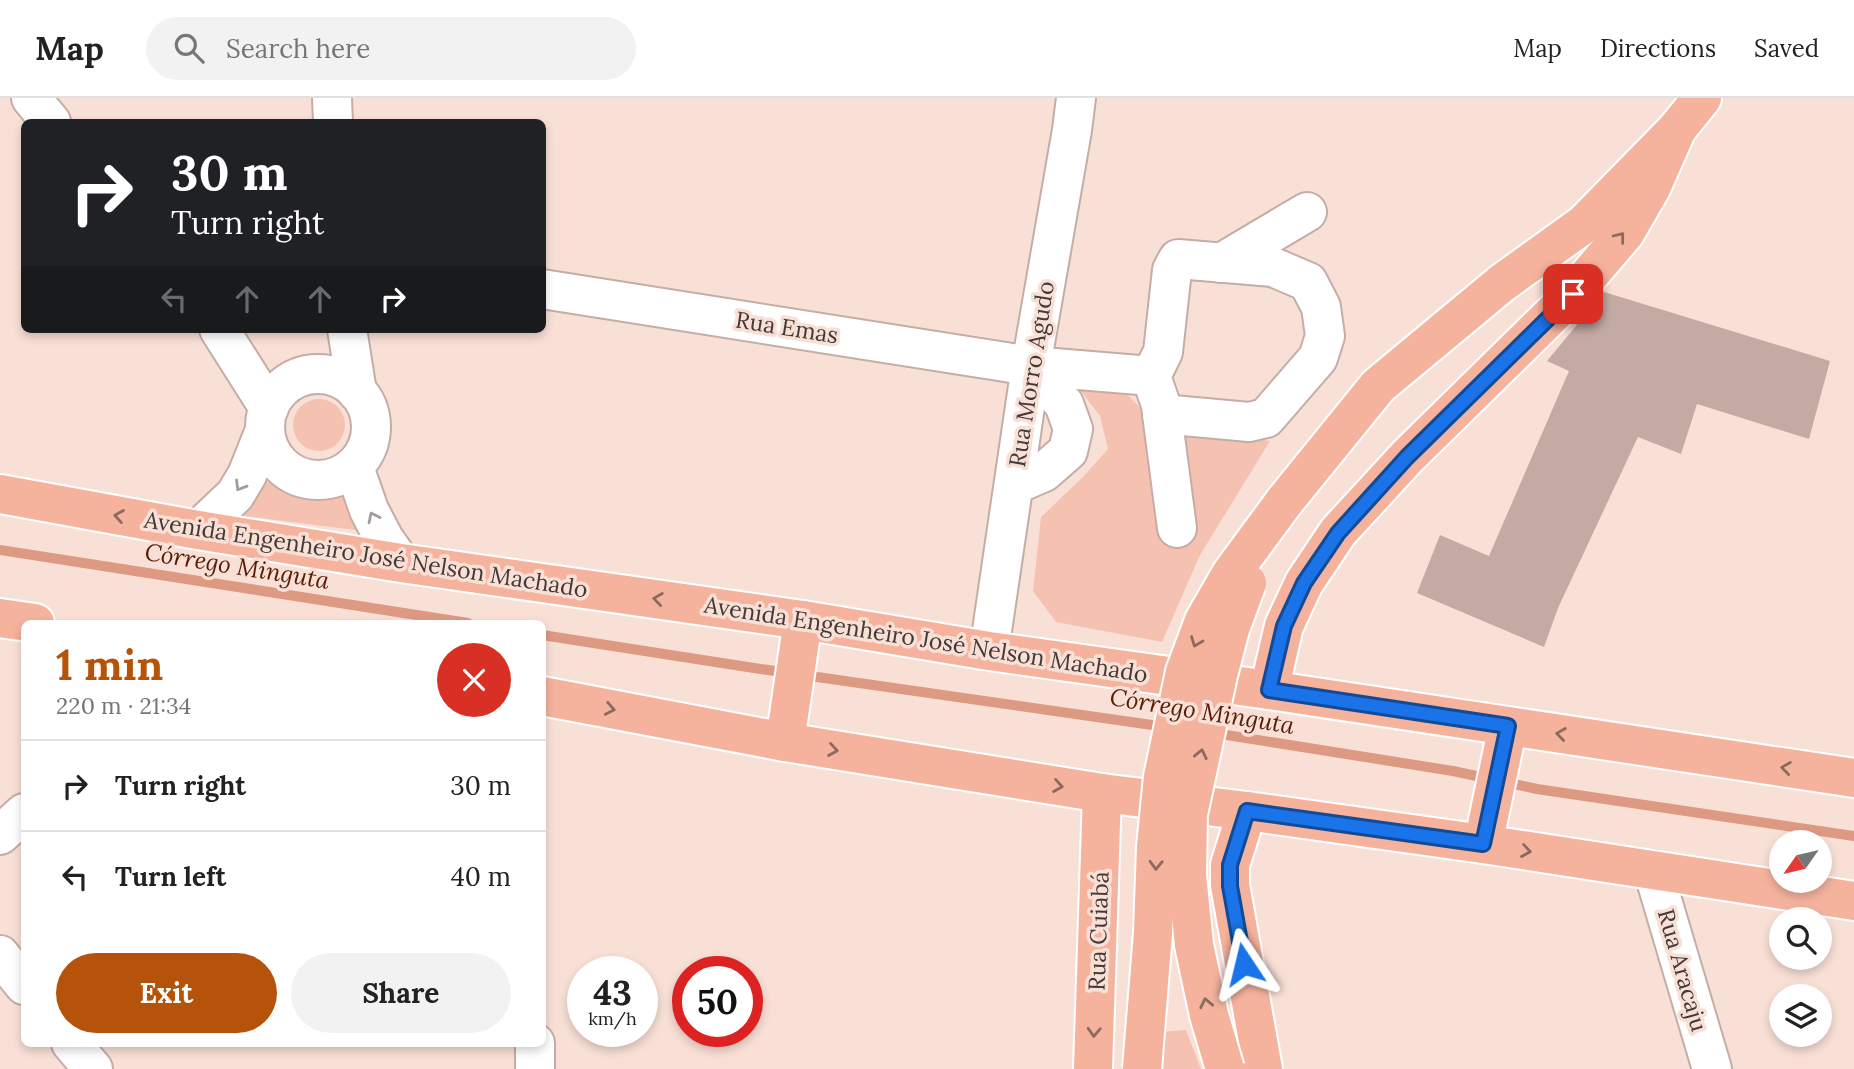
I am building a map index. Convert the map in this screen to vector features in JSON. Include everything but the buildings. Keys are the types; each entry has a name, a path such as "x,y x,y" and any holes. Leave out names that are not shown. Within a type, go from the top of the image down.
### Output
{"main road":[{"path":"1142,1069 1163,777 1185,671 1204,621 1231,574 1284,502 1378,386 1502,283 1584,224 1677,129 1702,98"},
{"path":"1269,690 1284,626 1304,583 1338,533 1407,457 1582,284 1625,233 1651,188 1677,129"},
{"name":"Avenida Engenheiro José Nelson Machado","path":"0,495 801,634 989,651 1269,690 1505,741 1854,778"},
{"path":"1224,1069 1194,945 1187,875 1188,814 1230,629 1248,581 1284,502"},
{"path":"0,618 21,621"},
{"path":"785,742 801,634"},
{"path":"546,697 785,742 1102,793 1483,844 1854,901"},
{"path":"1483,844 1505,741"},
{"name":"Rua Cuiabá","path":"1093,1069 1102,793"},
{"path":"1247,811 1230,865 1230,886 1263,1069"}],"street":[{"path":"31,98 48,119"},
{"path":"332,98 333,119"},
{"name":"Rua Morro Agudo","path":"989,651 1031,366 1076,98"},
{"path":"1221,263 1307,212"},
{"path":"1162,414 1249,422 1266,418 1318,358 1325,336 1321,307 1308,282 1273,267 1178,259 1172,270 1163,352 1151,376 1161,405 1162,414 1177,528"},
{"name":"Rua Emas","path":"546,290 1031,366 1151,376"},
{"path":"223,333 284,399"},
{"path":"198,530 235,495 284,399 325,333"},
{"path":"348,333 357,391"},
{"path":"1014,485 1044,472 1068,451 1073,429 1064,404 1031,366"},
{"path":"338,378 357,391 366,405 371,422 365,454 355,467 337,477 318,481 298,477 282,466 270,450 284,399 338,378"},
{"path":"355,467 369,510 384,539 401,563"},
{"path":"0,835 21,816"},
{"name":"Rua Aracaju","path":"1653,870 1712,1069"},
{"path":"0,955 21,981"},
{"path":"74,1047 93,1069"},
{"path":"535,1047 536,1069"}],"shaded area":[{"path":"1071,378 1122,389 1151,419 1183,432 1210,430 1270,441 1200,555 1162,642 1056,622 1033,591 1041,517 1108,449 1100,416"},
{"path":"319,399 329,401 337,407 343,415 343,435 337,443 329,449 319,451 309,449 301,443 295,435 293,425 295,415 301,407 309,401"},
{"path":"264,480 283,489 312,494 328,492 343,484 363,531 244,516"},
{"path":"1186,1030 1201,1069 1156,1069 1160,1032"}],"waterway":[{"name":"Córrego Minguta","path":"0,550 449,620"},
{"name":"Córrego Minguta","path":"546,636 1166,727"},
{"name":"Córrego Minguta","path":"1214,733 1453,771 1537,789 1854,836"}],"route":[{"path":"1244,964 1230,886 1230,865 1247,811 1483,844 1508,726 1269,690 1284,626 1304,583 1338,533 1407,457 1573,294"}]}
